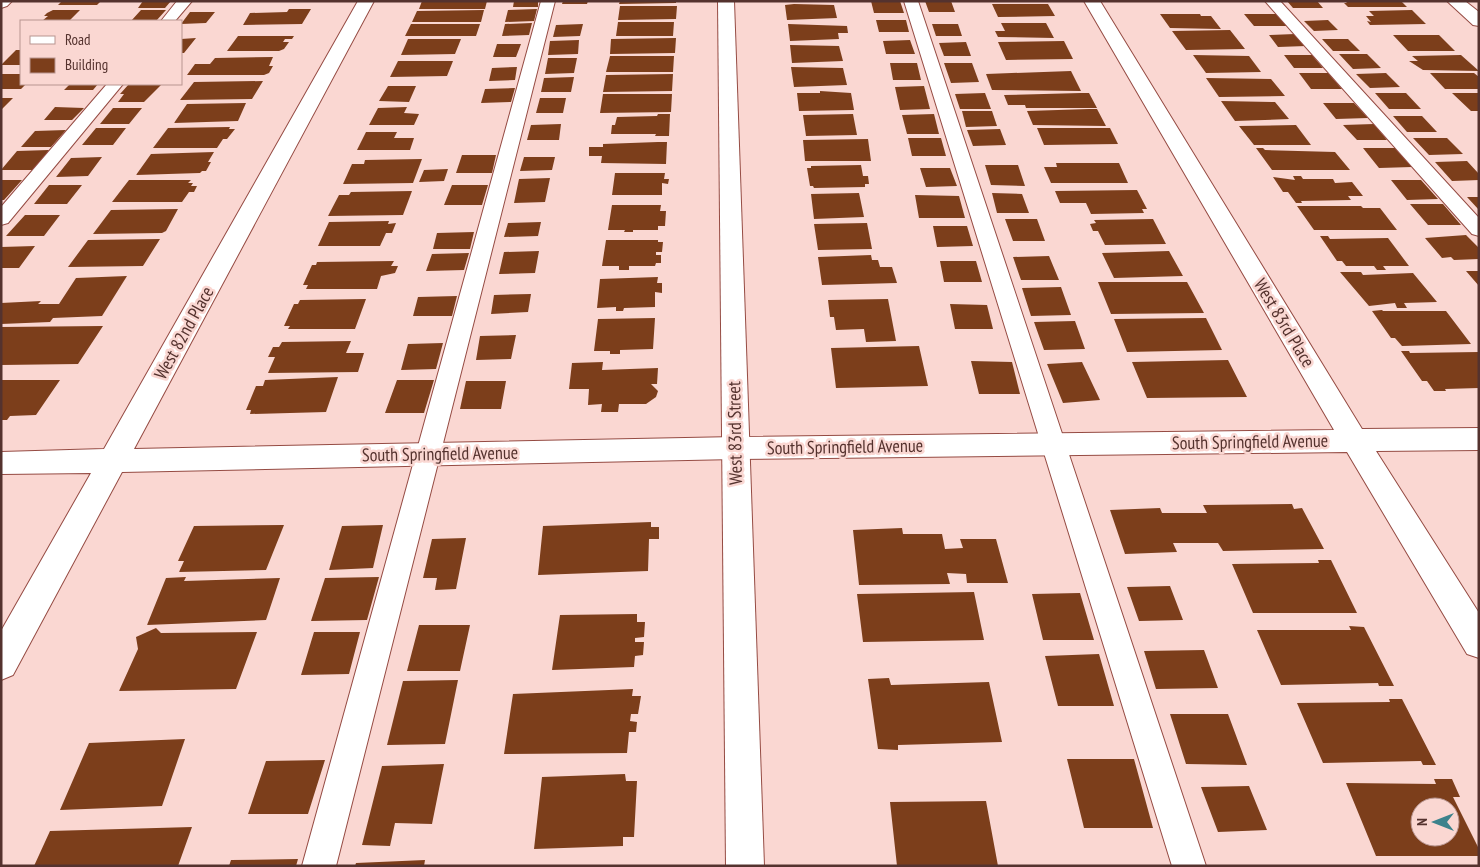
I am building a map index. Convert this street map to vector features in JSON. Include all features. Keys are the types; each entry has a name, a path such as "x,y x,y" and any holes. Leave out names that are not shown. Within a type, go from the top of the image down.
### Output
{"street":[{"name":"West 82nd Place","path":"1,664 366,1"},
{"name":"West 83rd Street","path":"726,1 745,866"},
{"name":"West 83rd Place","path":"1092,1 1355,441 1479,643"},
{"path":"1455,1 1479,21"},
{"name":"South Springfield Avenue","path":"1,463 736,448 1479,439"}],"lane":[{"path":"169,20 185,1"},
{"path":"319,866 548,1"},
{"path":"911,1 1189,866"},
{"path":"1272,1 1479,230"},
{"path":"1,219 115,85"}],"building":[{"path":"62,1 101,1 97,5 58,5"},
{"path":"143,1 171,1 165,8 138,8"},
{"path":"422,1 487,1 485,9 419,9"},
{"path":"514,1 538,1 538,7 513,7"},
{"path":"563,1 588,1 587,4 562,4"},
{"path":"620,1 676,1 676,3 619,4"},
{"path":"871,1 900,1 904,13 874,13"},
{"path":"925,1 951,1 955,12 929,12"},
{"path":"1287,1 1317,1 1323,8 1293,8"},
{"path":"1345,1 1401,1 1407,7 1348,7 1344,3 1347,3"},
{"path":"992,4 1048,4 1055,16 998,17"},
{"path":"785,5 834,5 837,18 787,20"},
{"path":"620,6 677,6 676,19 618,20"},
{"path":"289,9 311,9 302,24 243,25 250,13 287,12"},
{"path":"537,9 534,21 505,22 508,10"},
{"path":"53,10 80,10 70,20 43,20 48,16 44,16"},
{"path":"141,10 166,10 157,20 132,20"},
{"path":"484,10 481,22 412,22 417,11"},
{"path":"1412,10 1426,24 1370,25 1367,21 1371,22 1366,16 1374,16 1369,11"},
{"path":"190,12 215,12 206,23 182,23"},
{"path":"1160,14 1200,14 1201,16 1211,16 1221,29 1170,28"},
{"path":"1244,14 1276,14 1287,26 1254,26"},
{"path":"876,20 906,20 909,32 879,32"},
{"path":"1328,20 1338,30 1314,31 1304,21"},
{"path":"618,22 674,22 673,36 616,36"},
{"path":"532,23 529,35 502,36 505,24"},
{"path":"1001,23 1046,23 1054,38 998,37 995,31 1005,31"},
{"path":"411,24 480,24 476,36 405,36"},
{"path":"583,24 580,36 553,37 556,25"},
{"path":"788,24 847,26 848,33 838,33 839,39 790,41"},
{"path":"932,24 958,24 962,36 936,36"},
{"path":"1230,30 1245,49 1186,50 1172,31"},
{"path":"1295,34 1306,46 1278,47 1269,35"},
{"path":"1393,35 1439,35 1455,51 1408,51"},
{"path":"238,36 294,36 292,39 285,39 283,42 289,42 284,49 279,51 227,51"},
{"path":"196,38 184,53 182,53 182,39"},
{"path":"676,38 675,53 610,54 611,39"},
{"path":"408,39 461,39 455,54 401,55"},
{"path":"1322,39 1348,39 1360,51 1333,51"},
{"path":"579,40 578,54 548,55 550,41"},
{"path":"910,40 915,54 886,54 883,41"},
{"path":"1064,41 1073,59 1006,60 998,42"},
{"path":"966,42 971,56 944,56 939,43"},
{"path":"497,44 521,44 516,57 493,57"},
{"path":"790,45 839,46 843,61 792,63"},
{"path":"16,50 20,50 20,65 1,65"},
{"path":"1339,54 1367,54 1381,68 1353,69"},
{"path":"1193,55 1249,56 1261,72 1206,73"},
{"path":"1284,55 1312,55 1323,68 1294,68"},
{"path":"1461,55 1479,71 1423,70 1409,61 1418,61 1412,56"},
{"path":"610,56 674,56 673,72 606,72"},
{"path":"273,57 269,66 273,66 269,73 264,75 187,75 195,64 210,64 215,58"},
{"path":"548,58 577,58 574,73 545,74"},
{"path":"398,61 453,61 447,76 390,77"},
{"path":"890,63 917,63 921,80 893,80"},
{"path":"944,63 972,63 979,82 951,83"},
{"path":"517,67 515,80 489,81 492,68"},
{"path":"791,67 843,68 847,85 794,87"},
{"path":"1071,71 1081,91 992,90 986,74"},
{"path":"1299,73 1328,73 1342,89 1311,89"},
{"path":"1386,73 1400,87 1370,88 1356,74"},
{"path":"1430,73 1474,73 1479,77 1479,89 1445,89"},
{"path":"1,74 20,74 20,85 25,85 21,89 1,89"},
{"path":"673,74 672,91 603,92 606,75"},
{"path":"574,77 571,92 541,92 544,78"},
{"path":"1206,78 1271,79 1285,96 1219,97"},
{"path":"263,81 252,99 180,100 194,82"},
{"path":"69,85 97,85 93,90 64,90"},
{"path":"128,85 161,85 144,102 118,102 124,94 120,94"},
{"path":"388,86 416,86 409,102 379,101"},
{"path":"924,86 930,109 900,110 895,87"},
{"path":"515,88 511,102 481,103 485,89"},
{"path":"820,91 851,93 854,110 799,111 797,93 820,93"},
{"path":"985,93 991,109 960,109 955,94"},
{"path":"1089,93 1097,108 1026,108 1025,105 1008,105 1004,95"},
{"path":"1375,93 1406,93 1421,109 1389,109"},
{"path":"1452,93 1479,93 1479,111 1471,111"},
{"path":"603,94 672,94 671,112 600,113"},
{"path":"1,98 13,98 1,110"},
{"path":"540,98 566,98 563,113 536,113"},
{"path":"1221,101 1275,102 1289,119 1235,121"},
{"path":"246,103 238,121 174,123 187,104"},
{"path":"1323,103 1354,103 1368,118 1336,119"},
{"path":"55,107 84,108 72,120 44,120"},
{"path":"407,107 404,113 419,114 414,125 369,125 378,108"},
{"path":"113,108 142,108 129,124 100,124"},
{"path":"1097,109 1106,126 1033,125 1027,111"},
{"path":"962,111 992,111 997,126 966,127"},
{"path":"658,114 670,114 669,136 655,136 656,134 611,134 612,125 615,125 617,117 657,116"},
{"path":"853,114 857,135 806,136 803,115"},
{"path":"934,114 939,134 907,134 902,115"},
{"path":"1393,116 1422,116 1437,132 1407,132"},
{"path":"561,124 559,140 527,140 531,125"},
{"path":"1374,124 1387,140 1357,140 1343,125"},
{"path":"1296,125 1311,145 1254,145 1239,126"},
{"path":"230,127 229,129 235,129 227,139 223,139 217,148 153,148 168,128"},
{"path":"96,128 126,128 113,145 82,145"},
{"path":"1037,128 1110,128 1118,144 1044,145"},
{"path":"1000,129 1006,145 973,146 967,130"},
{"path":"66,130 51,147 21,147 35,131"},
{"path":"366,132 397,132 394,138 414,138 410,150 357,150"},
{"path":"908,138 941,138 946,156 912,156"},
{"path":"1413,138 1447,138 1463,154 1429,155"},
{"path":"868,139 871,161 805,161 803,140"},
{"path":"667,142 666,164 601,163 602,156 589,156 589,147 603,147 603,144"},
{"path":"1256,148 1263,148 1265,150 1335,152 1350,170 1272,170"},
{"path":"1363,148 1395,148 1412,167 1379,168"},
{"path":"49,150 34,170 1,170 17,151"},
{"path":"214,152 208,162 211,162 206,171 200,173 136,175 151,154"},
{"path":"462,155 496,155 492,173 456,173"},
{"path":"102,157 88,176 56,177 71,158"},
{"path":"524,157 555,157 552,170 520,171"},
{"path":"422,159 413,183 343,184 352,164 364,164 365,160"},
{"path":"1467,161 1479,174 1479,180 1452,181 1435,162"},
{"path":"1056,163 1119,163 1128,183 1051,183 1044,167 1057,167"},
{"path":"861,165 863,176 868,176 869,184 865,184 865,187 814,188 810,186 807,168 811,168 811,166"},
{"path":"985,165 1018,165 1025,186 991,185"},
{"path":"920,168 950,168 957,186 926,187"},
{"path":"448,169 444,181 419,182 424,170"},
{"path":"615,173 665,173 664,179 669,179 668,184 662,183 662,195 612,195"},
{"path":"1293,176 1301,176 1303,179 1333,179 1335,183 1352,182 1363,196 1348,196 1351,200 1301,201 1302,203 1296,203 1288,192 1283,192 1273,177 1295,180"},
{"path":"550,178 545,202 514,203 519,179"},
{"path":"1,180 22,180 4,200 1,200"},
{"path":"129,180 191,180 188,183 193,183 191,186 197,186 194,192 189,192 182,202 112,202"},
{"path":"1391,180 1421,180 1438,199 1407,200"},
{"path":"49,185 82,185 67,204 34,204"},
{"path":"452,185 488,185 482,205 444,205"},
{"path":"1137,190 1147,209 1142,209 1144,213 1091,214 1086,203 1060,203 1055,191"},
{"path":"412,191 403,215 328,216 339,195 349,195 351,192"},
{"path":"859,193 864,217 814,219 811,194"},
{"path":"992,193 1022,194 1029,213 997,213"},
{"path":"915,195 959,196 965,218 919,218"},
{"path":"1467,197 1479,197 1479,210"},
{"path":"1410,204 1443,204 1461,225 1428,225"},
{"path":"612,205 661,205 660,211 666,211 665,226 658,226 658,230 633,230 633,232 608,230"},
{"path":"1297,206 1361,206 1363,208 1380,208 1397,230 1314,230"},
{"path":"178,209 166,231 162,233 93,234 111,210"},
{"path":"25,215 60,215 44,236 6,236"},
{"path":"1005,219 1037,219 1045,241 1013,241"},
{"path":"1153,219 1166,244 1105,245 1098,231 1093,231 1090,224 1096,223 1094,220"},
{"path":"389,221 388,224 396,223 392,233 386,233 380,246 318,246 329,222"},
{"path":"541,222 538,236 504,237 508,223"},
{"path":"867,223 872,249 818,250 814,224"},
{"path":"933,226 967,226 973,246 937,247"},
{"path":"474,232 470,249 433,249 437,233"},
{"path":"1466,235 1479,248 1479,259 1454,260 1451,257 1442,258 1425,238"},
{"path":"1320,236 1328,236 1330,239 1388,238 1409,266 1383,266 1386,270 1377,270 1374,266 1346,266 1342,261 1337,261"},
{"path":"160,239 143,266 68,267 88,240"},
{"path":"606,240 658,240 658,242 663,242 662,252 656,252 656,255 661,255 661,263 656,263 655,266 629,266 629,270 619,270 619,266 602,266"},
{"path":"35,246 19,268 1,268 1,247"},
{"path":"539,251 535,273 499,274 504,252"},
{"path":"1169,251 1183,276 1114,278 1102,253"},
{"path":"469,253 464,270 426,271 432,254"},
{"path":"871,255 872,260 878,260 880,267 892,267 897,283 822,285 818,257"},
{"path":"1049,256 1059,280 1021,280 1013,257"},
{"path":"394,261 391,266 398,266 395,273 381,276 377,289 306,289 308,285 303,285 312,265 316,265 317,262"},
{"path":"940,261 976,261 982,282 944,282"},
{"path":"1466,271 1479,271 1479,286"},
{"path":"1340,272 1361,272 1363,275 1413,273 1437,302 1404,303 1407,308 1397,308 1395,303 1369,306"},
{"path":"127,276 102,316 53,318 50,322 1,324 1,303 41,301 38,304 59,304 76,278"},
{"path":"658,277 657,283 662,283 662,293 655,292 655,307 624,308 623,311 616,311 616,307 597,308 600,279"},
{"path":"1098,282 1187,282 1204,313 1111,314"},
{"path":"1061,287 1071,315 1031,316 1022,288"},
{"path":"531,294 528,312 491,314 494,295"},
{"path":"457,296 452,316 413,316 418,297"},
{"path":"366,299 355,329 288,329 290,326 284,326 294,304 298,304 300,300"},
{"path":"888,299 896,341 866,342 864,329 836,330 834,317 830,317 828,300"},
{"path":"950,304 987,305 993,329 955,329"},
{"path":"1372,311 1446,311 1471,344 1402,346 1395,338 1391,338"},
{"path":"655,318 653,349 620,350 620,354 610,354 610,351 594,351 598,319"},
{"path":"1206,318 1222,350 1127,352 1114,319"},
{"path":"1075,321 1085,349 1044,350 1034,322"},
{"path":"103,326 78,364 1,365 1,327"},
{"path":"516,335 511,359 476,360 480,336"},
{"path":"351,341 346,353 364,353 358,372 268,373 275,357 268,357 273,347 279,347 282,342"},
{"path":"443,343 436,369 401,370 408,344"},
{"path":"919,346 928,386 836,388 831,348"},
{"path":"1401,351 1409,351 1410,353 1479,352 1479,388 1434,391 1427,381 1422,381"},
{"path":"1228,360 1247,397 1147,398 1132,362"},
{"path":"971,361 1012,362 1020,394 979,394"},
{"path":"603,362 602,370 658,368 657,384 651,384 658,391 656,397 646,404 619,404 618,412 601,412 602,404 588,405 589,389 569,389 572,363"},
{"path":"1082,362 1100,400 1063,403 1047,364"},
{"path":"338,377 326,412 250,414 251,410 246,410 256,386 263,386 265,380"},
{"path":"1,380 60,380 36,415 10,416 7,420 1,420"},
{"path":"397,380 434,380 424,413 385,413"},
{"path":"466,381 506,381 501,409 460,409"},
{"path":"1292,504 1294,509 1302,508 1324,549 1223,551 1218,543 1173,543 1177,552 1125,554 1110,510 1160,508 1162,513 1207,513 1203,505"},
{"path":"651,522 651,527 659,527 659,539 649,539 648,571 538,575 543,526"},
{"path":"284,525 266,570 179,572 184,561 178,561 194,526"},
{"path":"383,525 373,568 329,570 342,526"},
{"path":"902,528 903,534 942,534 945,549 963,548 960,539 996,539 1008,583 967,583 966,574 947,573 950,584 859,585 853,530"},
{"path":"466,538 456,589 435,590 437,578 423,578 432,539"},
{"path":"1318,560 1331,560 1357,613 1253,613 1232,564 1319,563"},
{"path":"186,577 184,581 280,578 266,620 147,625 166,578"},
{"path":"379,577 367,620 311,621 325,578"},
{"path":"1170,586 1183,620 1139,621 1127,587"},
{"path":"974,592 984,640 863,642 857,594"},
{"path":"1080,593 1094,640 1043,640 1032,594"},
{"path":"637,614 637,622 645,622 644,637 635,638 635,642 644,642 643,655 635,656 634,667 552,670 560,615"},
{"path":"419,625 470,625 460,671 407,671"},
{"path":"1349,626 1364,627 1394,686 1379,686 1378,683 1281,685 1257,630 1351,630"},
{"path":"156,628 161,633 257,632 236,689 119,691 138,649 136,637"},
{"path":"314,632 360,632 349,674 301,675"},
{"path":"1204,650 1218,688 1156,689 1144,651"},
{"path":"1099,654 1114,706 1058,706 1045,656"},
{"path":"889,678 891,685 989,682 1002,742 898,745 898,750 878,749 868,679"},
{"path":"458,680 445,744 387,745 403,681"},
{"path":"633,689 632,696 641,696 638,714 631,714 630,721 637,722 636,732 629,732 627,753 504,754 513,694"},
{"path":"1389,699 1402,699 1436,765 1423,765 1421,761 1323,763 1297,703 1390,702"},
{"path":"1170,714 1228,714 1247,765 1186,764"},
{"path":"185,739 162,806 60,810 89,743"},
{"path":"1067,759 1134,759 1153,828 1084,828"},
{"path":"325,760 308,814 248,814 266,761"},
{"path":"444,764 432,824 395,823 390,846 362,845 382,766"},
{"path":"625,774 626,781 637,781 634,837 623,837 623,846 534,849 542,777"},
{"path":"1434,779 1452,779 1460,797 1410,797 1410,847 1460,847 1460,811 1479,849 1479,856 1376,856 1346,783 1436,784"},
{"path":"1249,786 1267,830 1218,832 1201,787"},
{"path":"986,801 998,866 897,866 890,802"},
{"path":"192,827 178,866 34,866 50,831"},
{"path":"298,859 296,866 229,866 231,860"},
{"path":"425,860 424,866 355,866 356,863"}]}
